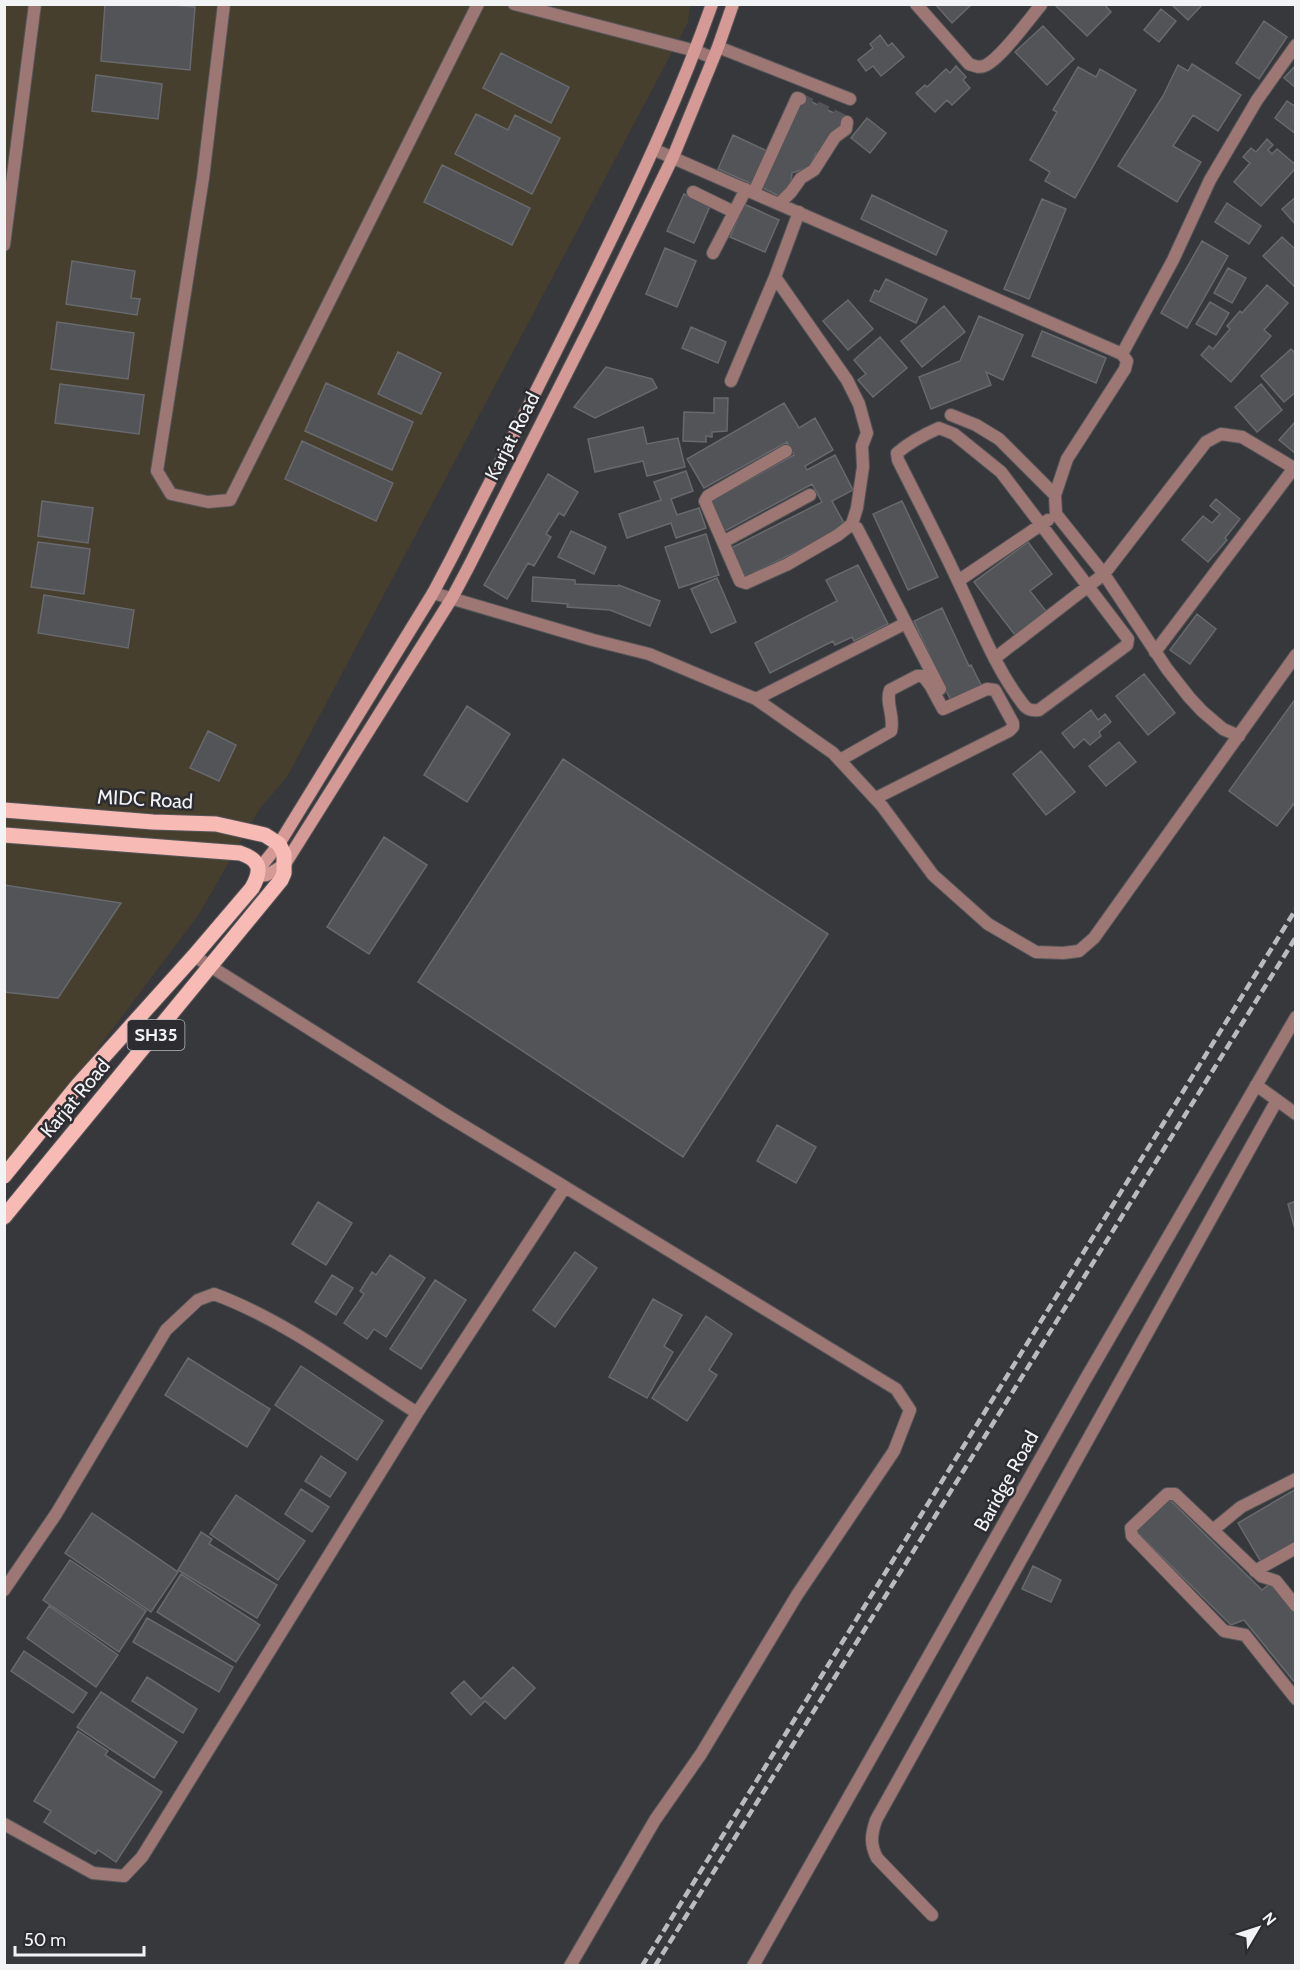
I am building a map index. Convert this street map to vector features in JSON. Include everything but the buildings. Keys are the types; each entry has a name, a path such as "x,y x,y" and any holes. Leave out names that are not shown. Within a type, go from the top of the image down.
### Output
{"main road":[{"name":"Karjat Road","path":"4,1176 78,1085 195,956 252,888 259,873 433,593 578,308 655,150 696,51 712,4"},
{"name":"Karjat Road","path":"259,873 267,875 277,871 285,864 452,598 595,317 673,157 716,53 733,4"},
{"name":"MIDC Road","path":"4,810 153,822 216,824 265,835 279,844"},
{"path":"4,835 240,853 253,859 259,873"},
{"path":"279,844 284,854 285,864"},
{"name":"Karjat Road","path":"4,1217 212,967 281,880 285,864"}],"street":[{"path":"4,245 35,4"},
{"path":"224,4 203,178 157,471 171,494 208,502 230,500 478,4"},
{"path":"514,4 696,51 716,53 850,99"},
{"path":"916,4 969,64 978,67 986,65 997,57 1041,5"},
{"path":"1122,354 1173,260 1210,180 1257,100 1296,45"},
{"path":"712,253 734,212 750,190 797,98 800,99"},
{"path":"780,203 801,178 814,170 835,137 846,129 847,122"},
{"path":"655,150 1122,354 1127,361 1125,369 1067,459 1055,495 1056,514 1104,574 1167,669 1202,711 1223,729 1239,736"},
{"path":"693,192 734,212"},
{"path":"731,381 775,277 799,212"},
{"path":"775,277 847,380 859,404 867,433 862,446 863,466 857,508 852,524 838,535 788,564 746,583 740,581 705,501 708,496 786,451"},
{"path":"951,415 976,425 999,440 1055,495"},
{"path":"939,428 954,434 1000,472 1042,524 1128,639 1127,645 1039,710 1032,711 1024,706 995,658 898,460 897,453 918,437 939,428"},
{"path":"995,658 1104,574 1206,442 1221,435 1242,437 1294,468 1155,652"},
{"path":"723,542 810,495"},
{"path":"958,581 1056,514"},
{"path":"858,528 948,706"},
{"path":"433,593 649,654 756,699 833,753 876,798 933,874 988,924 1036,952 1079,951 1095,938 1296,655"},
{"path":"756,699 906,623"},
{"path":"840,760 891,731 893,716 887,698 890,690 917,676 923,676 943,709 991,688 996,690 1013,727 1009,731 876,798"},
{"path":"195,956 446,1115 897,1389 910,1410 894,1451 797,1595 701,1754 655,1820 570,1965"},
{"name":"Baridge Road","path":"753,1965 1085,1380 1296,1017"},
{"path":"1256,1085 1296,1114"},
{"path":"932,1915 877,1858 872,1848 871,1834 876,1820 1276,1100"},
{"path":"4,1824 93,1873 123,1876 142,1857 417,1413 566,1187"},
{"path":"4,1590 56,1514 166,1330 198,1300 214,1294 236,1302 305,1340 417,1413"},
{"path":"1213,1530 1241,1507 1296,1479"},
{"path":"1296,1606 1276,1581 1261,1576 1255,1571 1175,1494 1167,1494 1131,1528 1132,1536 1224,1631 1245,1635 1296,1699"},
{"path":"1255,1571 1295,1549"}],"shaded area":[{"path":"5,5 690,5 688,22 287,777 260,808 199,914 5,1172"}],"tunnel":[{"path":"800,99 847,122"}],"railway":[{"path":"642,1966 1296,909"},
{"path":"655,1966 1296,937"}]}
